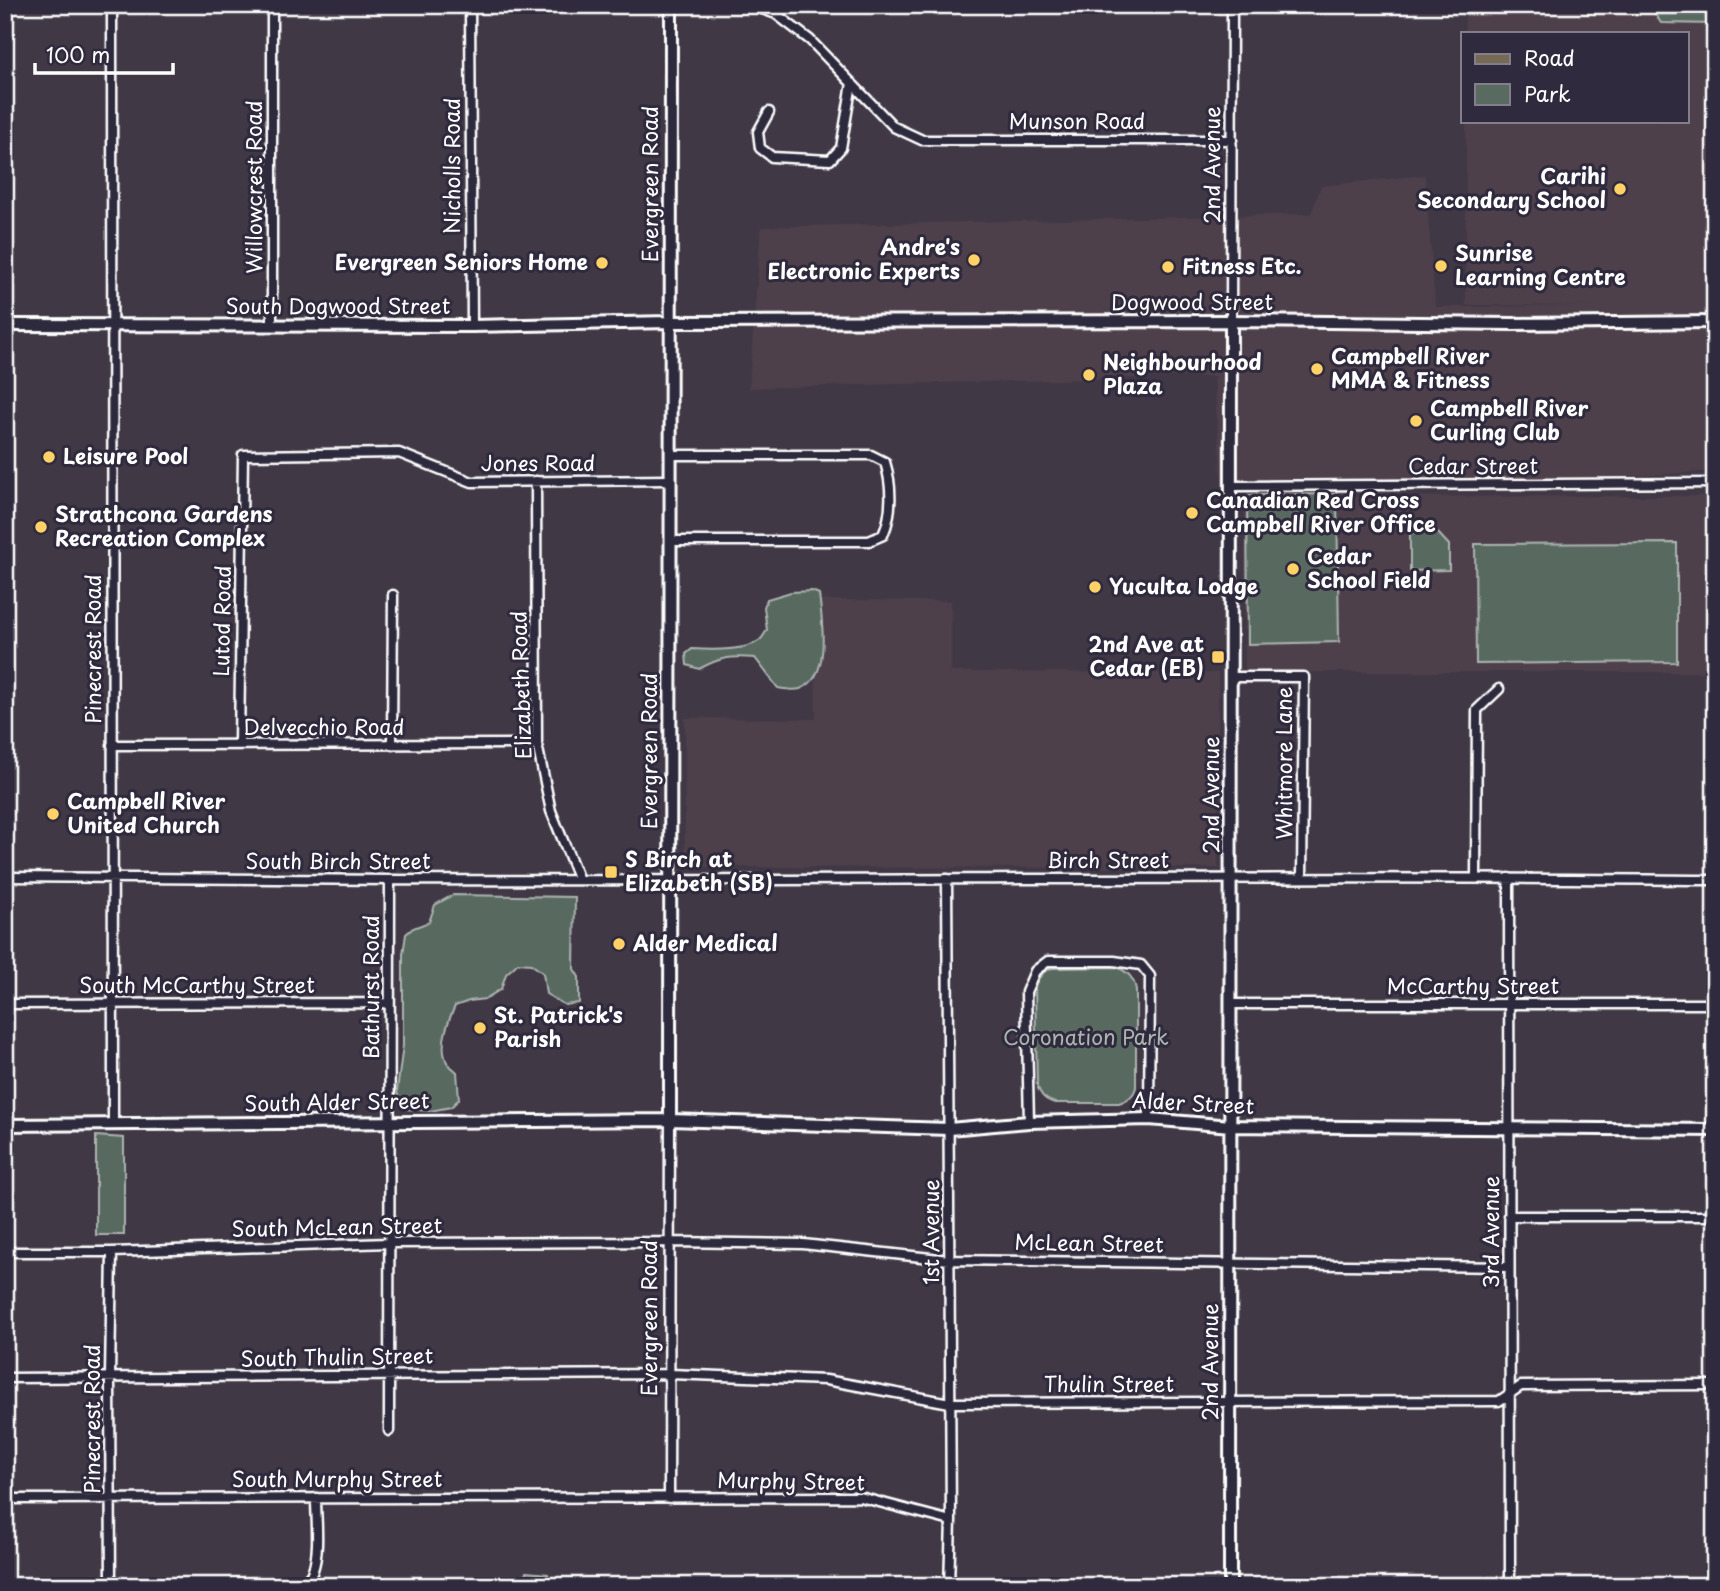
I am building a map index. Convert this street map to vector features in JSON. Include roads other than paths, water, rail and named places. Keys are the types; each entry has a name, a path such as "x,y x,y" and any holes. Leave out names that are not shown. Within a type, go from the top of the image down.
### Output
{"street":[{"name":"Pinecrest Road","path":"111,5 113,1125"},
{"name":"Willowcrest Road","path":"272,5 272,326"},
{"name":"Nicholls Road","path":"470,5 472,326"},
{"name":"Evergreen Road","path":"669,1497 671,5"},
{"path":"751,5 775,15 810,40 852,83 841,148 830,160 772,157 760,148 758,132 769,112"},
{"name":"2nd Avenue","path":"1230,1586 1232,5"},
{"name":"Munson Road","path":"852,83 894,127 922,140 1232,140"},
{"name":"South Dogwood Street","path":"5,325 472,326 670,322"},
{"name":"Dogwood Street","path":"670,322 1715,322"},
{"name":"Jones Road","path":"243,455 399,453 472,482 670,480"},
{"name":"Lutod Road","path":"239,745 243,455"},
{"path":"670,455 871,455 885,463 889,476 890,521 883,535 869,541 670,541"},
{"name":"Elizabeth Road","path":"536,481 537,744 551,811 579,880"},
{"name":"Cedar Street","path":"1231,486 1715,483"},
{"path":"392,745 393,595"},
{"name":"Whitmore Lane","path":"1231,677 1304,677 1302,878"},
{"path":"1476,878 1477,710 1499,689"},
{"name":"Delvecchio Road","path":"112,745 537,744"},
{"name":"South Birch Street","path":"5,877 670,880"},
{"name":"Birch Street","path":"670,880 1509,877 1715,880"},
{"name":"3rd Avenue","path":"1509,877 1510,1586"},
{"name":"1st Avenue","path":"947,879 951,1521 949,1586"},
{"name":"Bathurst Road","path":"389,1431 390,880"},
{"path":"1029,1122 1026,992 1035,971 1048,961 1114,961 1141,965 1150,975 1149,1119"},
{"name":"South McCarthy Street","path":"5,1004 389,1003"},
{"name":"McCarthy Street","path":"1231,1004 1715,1004"},
{"name":"Alder Street","path":"670,1119 948,1129 1029,1122 1149,1119 1231,1126 1715,1130"},
{"name":"South Alder Street","path":"5,1125 670,1119"},
{"path":"1509,1216 1715,1216"},
{"name":"South McLean Street","path":"5,1252 112,1252 389,1243 670,1242"},
{"name":"McLean Street","path":"670,1242 803,1244 949,1259 1509,1267"},
{"name":"Pinecrest Road","path":"111,1586 112,1252"},
{"name":"South Thulin Street","path":"5,1378 670,1374"},
{"name":"Thulin Street","path":"670,1374 826,1380 950,1403 1499,1401 1521,1386 1715,1385"},
{"name":"South Murphy Street","path":"5,1499 669,1497"},
{"name":"Murphy Street","path":"669,1497 860,1497 951,1521"},
{"path":"298,1586 313,1572 316,1552 316,1498"}],"place":[{"name":"Carihi Secondary School","path":"1620,189"},
{"name":"Andre's Electronic Experts","path":"974,260"},
{"name":"Evergreen Seniors Home","path":"602,263"},
{"name":"Sunrise Learning Centre","path":"1441,266"},
{"name":"Fitness Etc.","path":"1168,267"},
{"name":"Campbell River MMA & Fitness","path":"1317,369"},
{"name":"Neighbourhood Plaza","path":"1089,375"},
{"name":"Campbell River Curling Club","path":"1416,421"},
{"name":"Leisure Pool","path":"49,457"},
{"name":"Canadian Red Cross Campbell River Office","path":"1192,513"},
{"name":"Strathcona Gardens Recreation Complex","path":"41,527"},
{"name":"Cedar School Field","path":"1293,569"},
{"name":"Yuculta Lodge","path":"1095,587"},
{"name":"2nd Ave at Cedar (EB)","path":"1218,657"},
{"name":"Campbell River United Church","path":"53,814"},
{"name":"S Birch at Elizabeth (SB)","path":"611,872"},
{"name":"Alder Medical","path":"619,944"},
{"name":"St. Patrick's Parish","path":"480,1028"}],"park label":[{"name":"Coronation Park","path":"1086,1038"}]}
